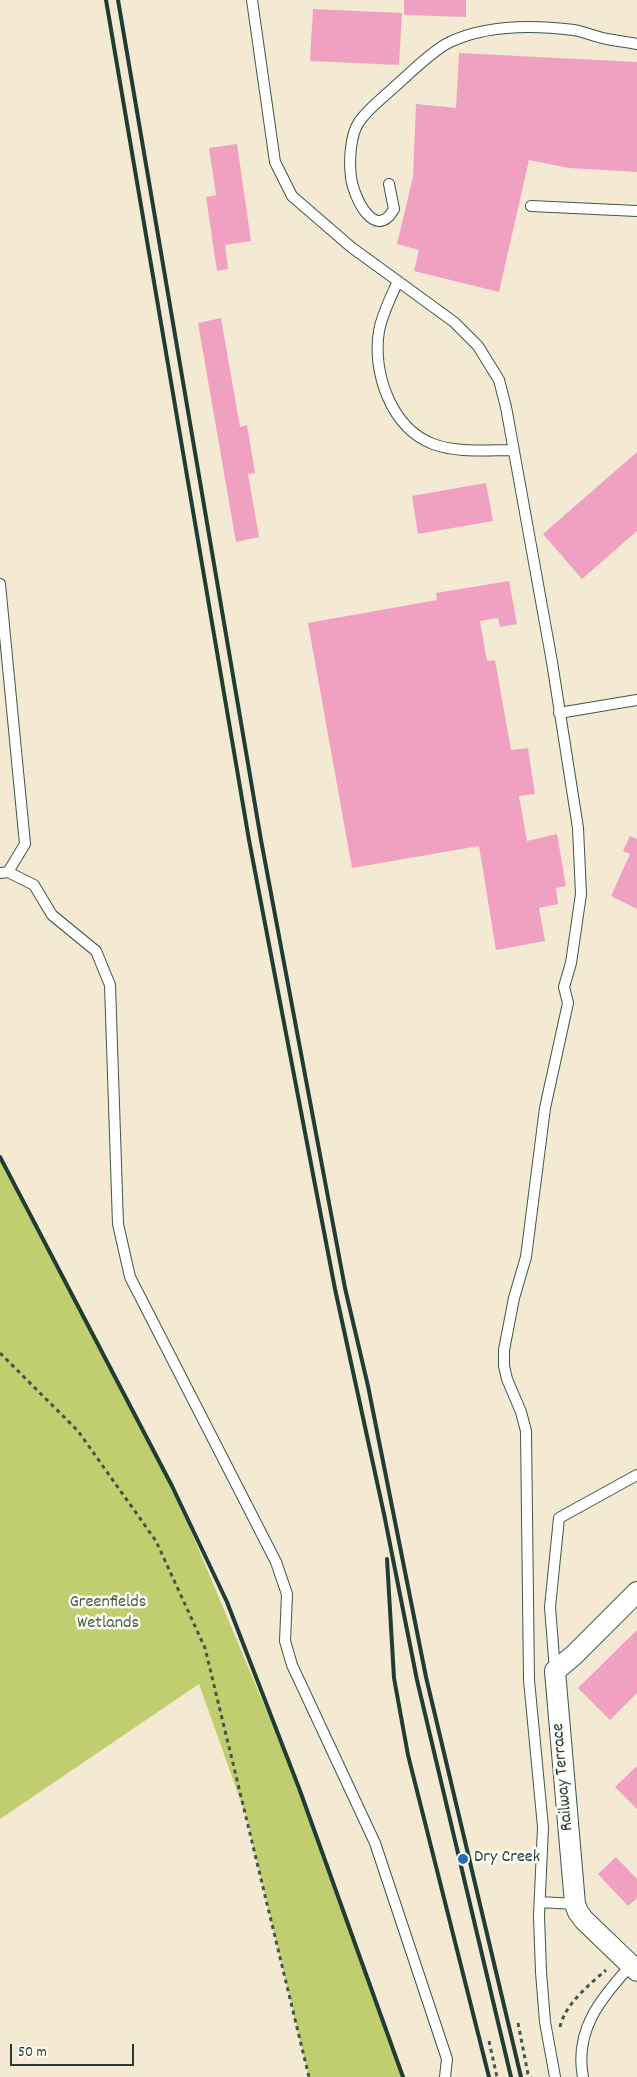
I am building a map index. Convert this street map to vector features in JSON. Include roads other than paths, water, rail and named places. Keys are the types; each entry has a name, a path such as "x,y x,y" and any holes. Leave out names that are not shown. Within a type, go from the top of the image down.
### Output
{"street":[{"path":"555,1671 574,1655 637,1592"},
{"name":"Railway Terrace","path":"555,1671 575,1904 584,1920 635,1965"}],"lane":[{"path":"252,0 274,156 292,196 351,247 454,322 478,346 499,380 506,407 512,450 560,713 578,828 581,894 571,963 564,987 568,1003 545,1108 526,1257 514,1298 504,1350 504,1366 507,1379 521,1412 526,1431 529,1680 543,1827 540,1902 541,1972 554,2077"},
{"path":"389,184 394,209 390,216 383,221 374,220 364,212 358,202 351,182 349,164 358,122 386,94 450,42 479,32 513,26 575,30 608,40 637,44"},
{"path":"531,206 637,211"},
{"path":"398,281 379,331 378,354 386,396 395,411 412,431 433,444 464,449 512,450"},
{"path":"0,584 25,844 4,873 34,885 52,915 96,951 110,985 118,1224 130,1277 276,1562 287,1594 285,1642 292,1665 375,1842 447,2058 445,2077"},
{"path":"560,713 637,700"},
{"path":"555,1671 550,1607 559,1518 637,1475"},
{"path":"540,1902 575,1904"},
{"path":"583,2077 580,2062 585,2029 602,1997 635,1965"}],"railway":[{"path":"106,0 249,840 335,1289 384,1514 417,1680 511,2077"},
{"path":"118,0 261,840 345,1288 368,1386 426,1677 521,2077"},
{"path":"0,1157 172,1486 227,1602 299,1788 403,2077"},
{"path":"387,1559 394,1678 408,1755 489,2077"}],"place":[{"name":"Dry Creek","path":"463,1859"}],"park label":[{"name":"Greenfields Wetlands","path":"108,1614"}]}
